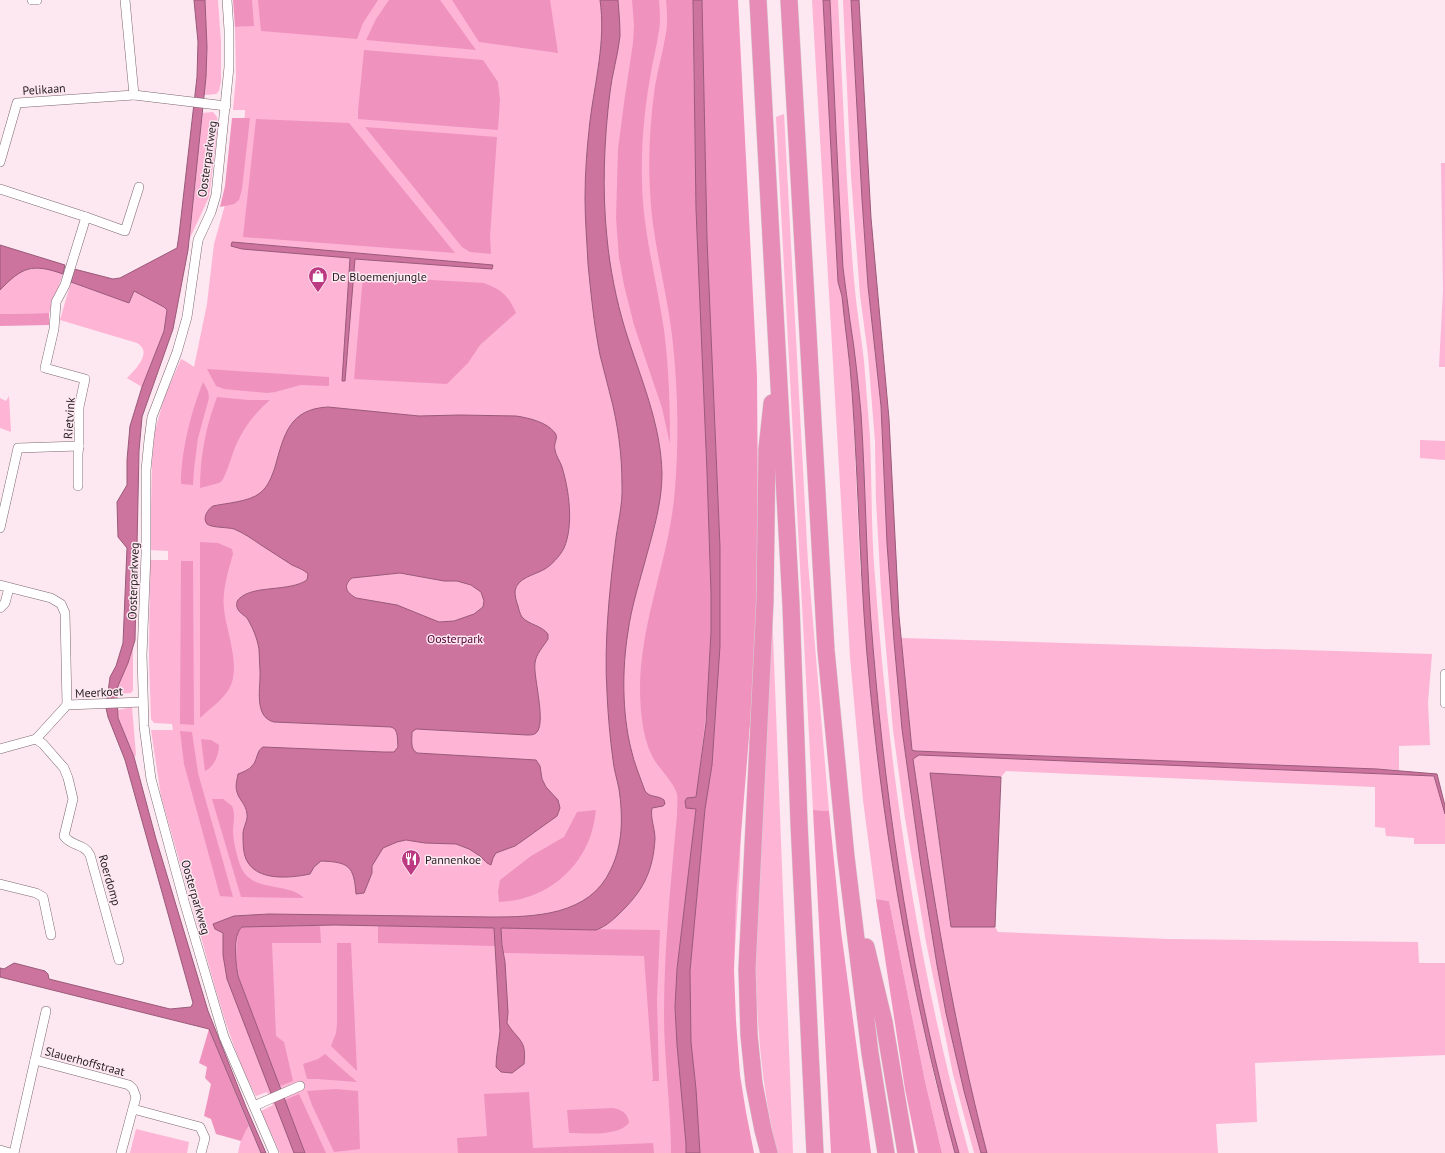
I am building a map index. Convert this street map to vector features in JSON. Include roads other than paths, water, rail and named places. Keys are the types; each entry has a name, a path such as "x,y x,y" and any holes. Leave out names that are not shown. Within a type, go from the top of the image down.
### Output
{"highway":[{"path":"758,0 791,605 799,823 815,1153"},
{"path":"789,0 822,603 831,714 846,857 870,1053 886,1153"},
{"path":"770,1153 763,1130 754,1084 749,1035 746,969 765,601 767,448 777,353"},
{"path":"846,857 884,1022 906,1153"}],"street":[{"path":"125,0 134,95"},
{"name":"Oosterparkweg","path":"227,0 229,60 226,106 216,195 211,212 198,240 187,317 177,352 152,417 149,440 146,470 146,554 142,655 143,702 146,749 151,779 224,1038 274,1153"},
{"name":"Pelikaan","path":"0,162 17,103 134,95 226,106"},
{"path":"0,189 124,231 139,187"},
{"name":"Rietvink","path":"0,528 18,448 79,446 79,407 85,379 45,368 54,328 56,302 65,285 86,217"},
{"path":"78,486 79,446"},
{"path":"0,585 51,598 61,604 65,613 67,705"},
{"path":"0,608 5,603 9,588"},
{"path":"1445,674 1445,703"},
{"name":"Meerkoet","path":"36,739 67,705 143,702"},
{"path":"0,749 36,739"},
{"name":"Roerdomp","path":"36,739 43,744 64,768 73,799 64,836 68,842 87,849 90,855 119,960"},
{"path":"0,884 36,893 43,897 51,935"},
{"name":"Slauerhoffstraat","path":"14,1153 46,1010"},
{"name":"Slauerhoffstraat","path":"35,1060 129,1085 134,1089 136,1097 121,1153"},
{"path":"254,1106 300,1086"},
{"path":"133,1109 200,1126 205,1138 201,1153"},
{"path":"0,1150 10,1153"}],"place":[{"name":"De Bloemenjungle","path":"318,293"},
{"name":"Pannenkoe","path":"411,876"}],"park label":[{"name":"Oosterpark","path":"455,638"}]}
